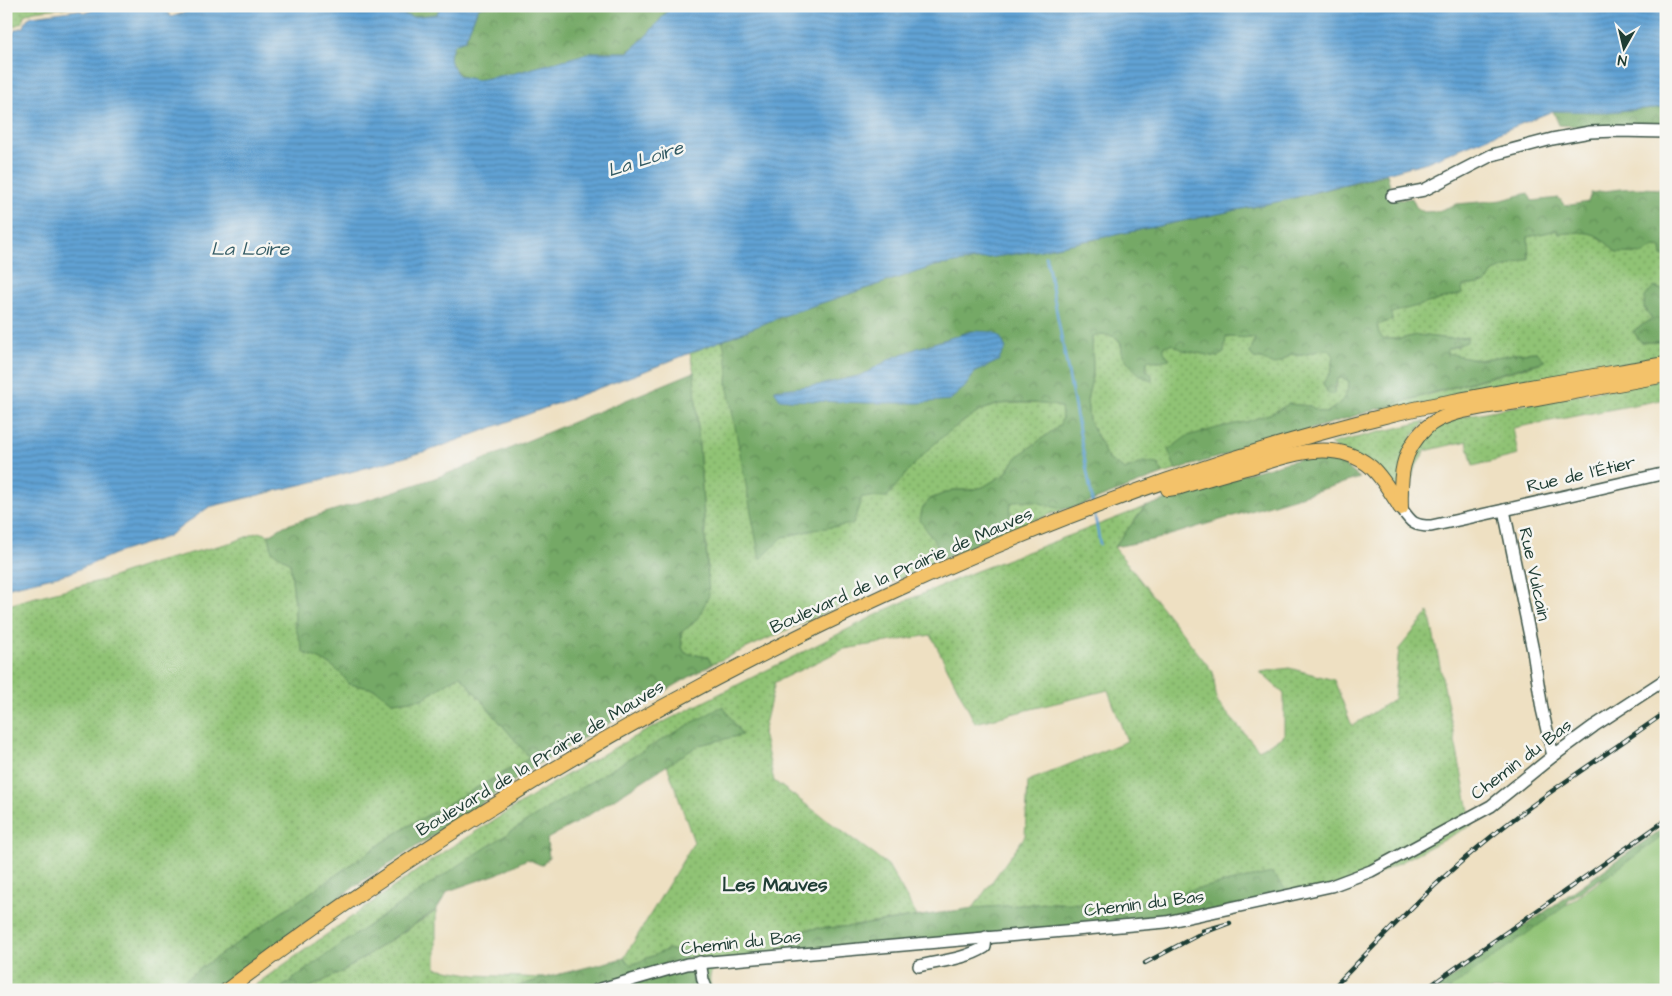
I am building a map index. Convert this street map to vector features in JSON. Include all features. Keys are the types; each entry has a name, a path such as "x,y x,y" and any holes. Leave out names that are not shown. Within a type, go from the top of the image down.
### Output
{"main road":[{"name":"Boulevard de la Prairie de Mauves","path":"227,990 340,907 418,854 579,753 664,705 840,615 1000,544 1092,507 1182,475 1294,440 1454,400 1666,364"},
{"name":"Boulevard de la Prairie de Mauves","path":"241,990 345,914 494,814 582,761 673,709 770,658 892,600 1014,547 1096,514 1295,448 1442,412 1666,373"},
{"path":"1401,508 1401,474 1412,443 1427,427 1444,417 1666,373"},
{"path":"1168,489 1286,456 1318,450 1334,451 1354,456 1372,468 1401,508"}],"street":[{"path":"1392,196 1424,190 1492,155 1552,139 1590,132 1666,132"},
{"name":"Rue de l'Étier","path":"1504,510 1666,473"},
{"name":"Rue Vulcain","path":"1401,508 1410,521 1419,526 1431,526 1504,510 1534,651 1542,709 1553,756"},
{"name":"Chemin du Bas","path":"597,990 660,971 700,962 1166,922 1322,888 1372,871 1492,806 1553,756 1601,721 1666,679"},
{"path":"919,966 950,960 975,952 985,947 986,937"},
{"path":"700,962 707,990"}],"green space":[{"path":"6,6 80,6 34,11 24,15 22,23 11,29 6,40"},
{"path":"379,6 440,6 437,14 412,17"},
{"path":"483,6 672,6 645,37 628,52 593,52 515,73 477,80 460,76 450,58 454,44 465,40 478,8"},
{"path":"1666,107 1666,127 1559,125 1553,111 1607,112"},
{"path":"1387,174 1394,200 1412,198 1416,207 1424,212 1438,211 1457,204 1502,200 1528,193 1532,201 1559,198 1565,206 1588,202 1591,193 1638,188 1666,190 1666,257 1662,256 1661,248 1658,247 1652,248 1644,254 1616,253 1597,236 1585,233 1559,234 1557,230 1528,237 1529,259 1493,272 1486,283 1463,286 1461,294 1391,313 1392,320 1377,325 1383,339 1400,339 1417,335 1450,339 1467,337 1467,342 1447,349 1447,353 1479,360 1537,352 1545,361 1424,395 1176,470 1168,450 1187,436 1246,422 1272,413 1289,404 1310,406 1326,413 1345,396 1349,381 1342,378 1337,379 1334,394 1328,394 1323,383 1331,372 1333,355 1330,350 1320,350 1301,355 1291,354 1281,362 1273,365 1262,359 1254,358 1250,353 1255,338 1226,337 1224,353 1217,357 1183,350 1172,344 1164,346 1164,352 1170,359 1159,361 1147,360 1146,370 1152,375 1152,381 1144,378 1132,367 1123,355 1119,340 1108,335 1092,336 1093,371 1087,400 1089,420 1108,459 1125,470 1143,462 1158,464 1163,474 1079,506 1069,508 1057,508 1024,500 1011,503 1010,515 1013,528 947,557 920,520 922,509 930,499 953,490 971,490 983,487 1005,474 1017,457 1059,426 1062,419 1061,407 1031,403 1000,404 988,408 957,426 934,444 887,497 862,497 853,524 783,537 760,560 727,384 728,369 723,340 788,314 935,266 1041,250 1286,200","holes":["972,331 998,361 975,372 965,387 775,390 819,385 862,375 892,358"]},
{"path":"1557,230 1559,234 1578,232 1597,236 1616,253 1657,246 1661,248 1662,256 1666,257 1666,291 1653,287 1652,319 1633,331 1641,342 1666,342 1666,358 1388,411 1381,408 1544,362 1537,352 1479,360 1446,353 1447,349 1459,346 1461,337 1451,339 1417,335 1400,339 1383,339 1377,325 1392,320 1390,313 1460,294 1463,286 1486,283 1493,272 1529,259 1528,237"},
{"path":"1653,287 1666,291 1666,342 1641,342 1633,331 1652,319 1644,308 1645,297"},
{"path":"1092,336 1114,336 1120,342 1123,354 1147,380 1147,360 1159,361 1170,358 1163,352 1164,346 1172,343 1183,350 1217,357 1225,346 1225,337 1255,338 1250,353 1254,358 1281,362 1291,354 1301,355 1320,350 1330,350 1333,354 1331,372 1323,383 1328,394 1337,386 1337,379 1342,378 1349,381 1347,392 1336,406 1326,413 1310,406 1289,404 1272,413 1246,422 1221,427 1176,470 1163,474 1158,464 1143,462 1125,470 1108,459 1089,420 1087,400 1093,371"},
{"path":"723,340 728,369 727,384 783,537 813,530 915,461 952,428 984,409 1000,404 1046,404 1062,407 1062,419 1059,426 1017,457 1005,474 983,487 971,490 953,490 930,499 936,544 947,557 712,664 708,657 685,653 682,647 681,631 693,624 708,572 694,372 690,353"},
{"path":"694,372 709,595 695,620 681,632 682,647 685,653 708,657 712,664 537,765 467,814 358,884 217,990 172,990 198,970 401,830 530,758 460,675 422,699 392,702 375,689 349,684 329,664 304,653 295,626 295,604 290,563 272,551 269,535 284,526 464,468"},
{"path":"1666,378 1666,399 1513,428 1518,455 1473,466 1467,441 1425,451 1414,470 1409,497 1406,497 1405,470 1412,448 1448,419"},
{"path":"1426,421 1412,437 1398,496 1330,444"},
{"path":"1314,455 1340,462 1360,478 1157,539 1114,547 1145,507 1230,478"},
{"path":"1017,500 1039,502 1065,509 1013,528 1010,515 1011,503"},
{"path":"1145,507 1114,547 1213,672 1217,702 1259,750 1284,736 1284,694 1260,672 1289,668 1334,680 1352,726 1394,699 1399,649 1429,612 1472,825 1378,874 1359,882 1327,891 1167,895 1132,904 1051,903 973,908 1025,836 1028,781 1127,741 1108,690 975,723 931,635 844,649 775,682 763,733 774,781 888,865 917,916 855,926 810,929 786,936 796,958 714,967 710,978 713,990 696,990 686,955 669,949 631,965 624,958 694,842 667,765 699,745 741,735 696,721 575,792 489,846 390,911 278,990 248,990 445,851 563,777 630,739 896,605 974,572"},
{"path":"259,532 269,535 272,551 290,563 295,604 295,626 304,653 329,664 349,684 375,689 393,702 422,699 460,675 530,758 401,830 198,970 172,990 6,990 6,606 107,579 153,563 233,542"},
{"path":"723,706 742,735 699,745 581,820 547,839 549,858 541,865 527,859 497,874 448,891 436,910 343,971 305,990 278,990 359,932 510,832 615,767"},
{"path":"1666,826 1666,843 1613,876 1600,879 1569,900 1564,908 1468,990 1434,990"},
{"path":"1666,834 1666,990 1448,990"},
{"path":"1272,873 1292,897 1200,920 796,958 786,933 810,929 855,926 973,908 1051,903 1132,904"},
{"path":"436,911 436,968 476,975 544,978 507,990 305,990 343,971"},
{"path":"669,949 686,955 696,990 507,990 544,978 624,958 631,965"}],"water":[{"name":"La Loire","path":"157,6 166,9 171,17 189,11 194,6 379,6 412,17 437,14 440,6 483,6 478,8 465,40 454,44 450,57 450,61 459,76 477,80 515,73 593,52 628,52 645,37 672,6 1666,6 1666,107 1607,112 1553,111 1427,162 1286,200 1041,250 935,266 788,314 645,371 431,450 321,480 209,507 167,537 117,553 70,573 6,588 6,48 13,43 12,34 15,30 24,27 27,19 32,16 78,10 86,13 97,8"},
{"path":"972,331 994,332 1000,337 1006,348 998,361 975,372 965,387 950,400 919,403 867,403 789,400 780,399 774,390 819,385 862,375 892,358"}],"waterway":[{"path":"1046,256 1093,503"},
{"path":"1094,511 1100,544"}],"railway":[{"path":"1331,990 1423,897 1481,845 1549,793 1666,712"},
{"path":"1424,990 1666,820"},
{"path":"1145,963 1198,935 1230,923 1202,931"}],"district":[{"name":"Les Mauves","path":"775,884"}]}
